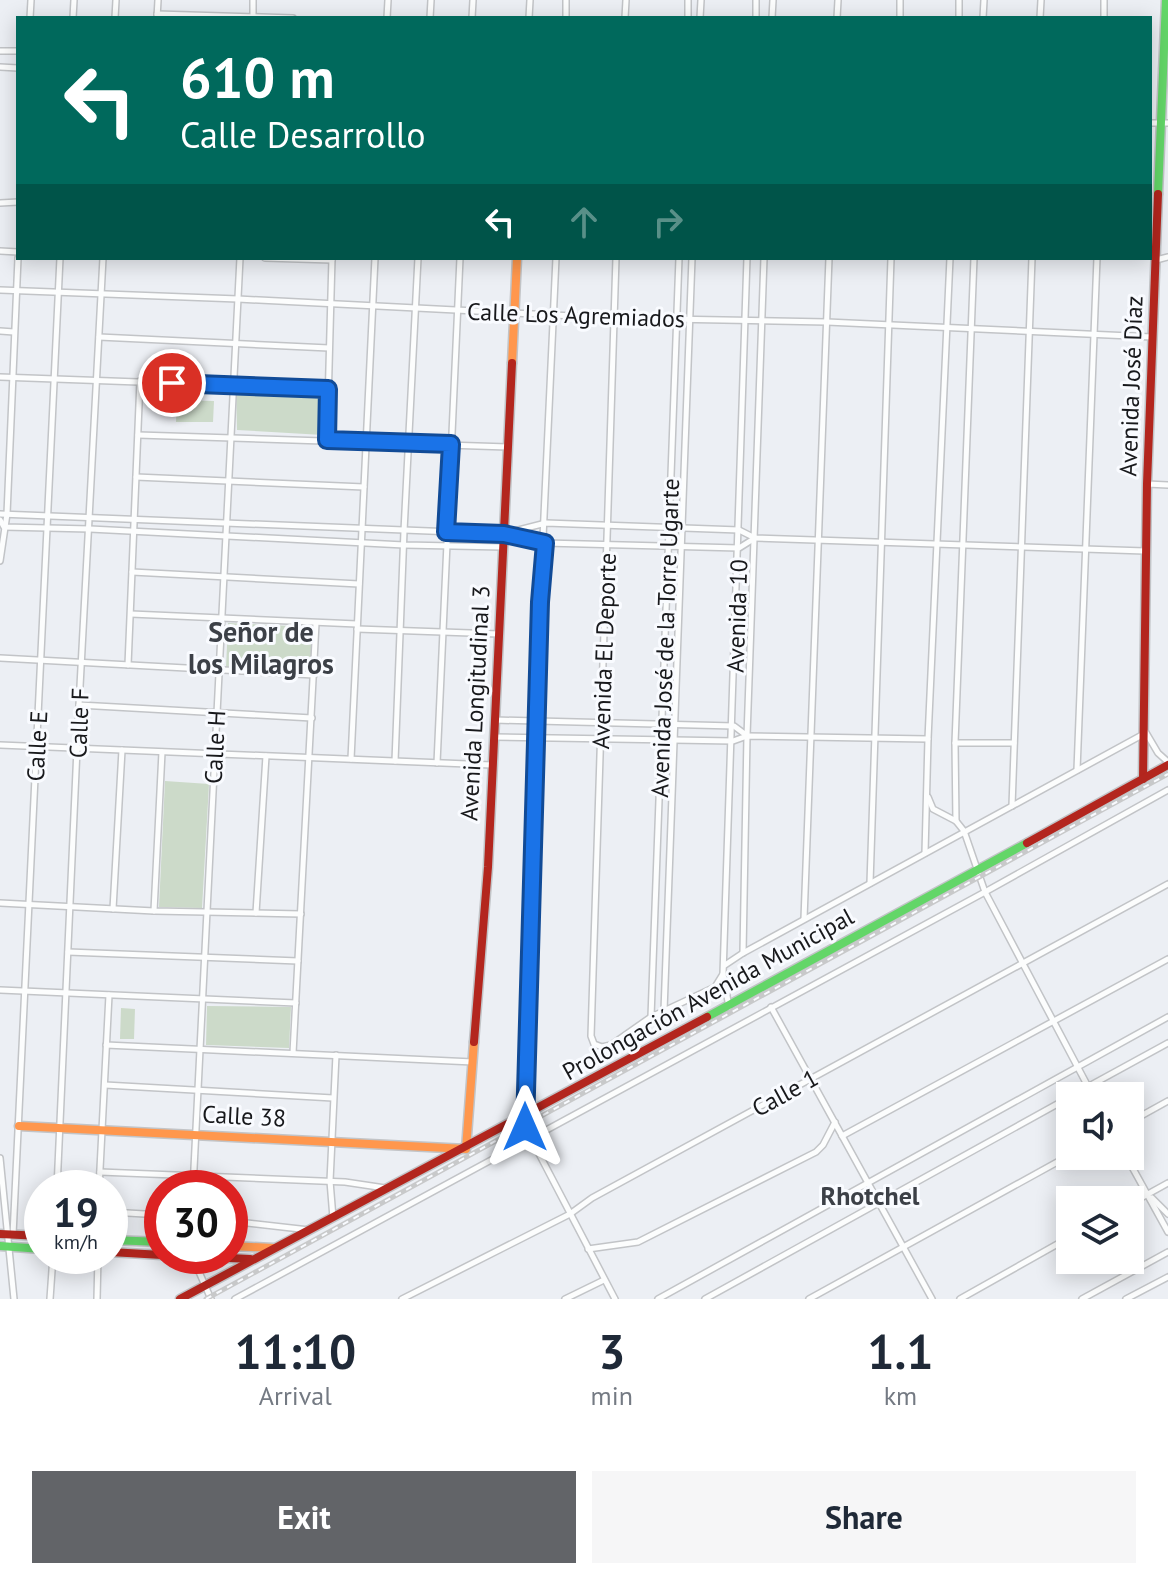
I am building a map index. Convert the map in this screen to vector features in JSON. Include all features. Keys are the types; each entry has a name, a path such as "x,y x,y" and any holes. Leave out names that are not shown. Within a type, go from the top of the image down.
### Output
{"street":[{"path":"157,16 158,0"},
{"name":"Avenida José Díaz","path":"1143,779 1145,551 1157,210 1164,123 1166,0"},
{"path":"1157,210 1168,212"},
{"path":"1156,260 1168,257"},
{"path":"0,561 18,260"},
{"name":"Calle E","path":"7,1234 19,1126 60,260"},
{"name":"Calle F","path":"58,1170 103,260"},
{"name":"Calle H","path":"193,1170 240,260"},
{"path":"327,440 332,260"},
{"path":"351,759 375,260"},
{"path":"395,761 418,260"},
{"path":"437,763 460,260"},
{"name":"Avenida Longitudinal 3","path":"466,1149 488,867 517,260"},
{"path":"556,260 540,602 525,1127 615,1299"},
{"name":"Avenida El Deporte","path":"616,260 591,1036 594,1044 602,1047 611,1045 651,1017"},
{"name":"Avenida José de la Torre Ugarte","path":"651,1017 679,260"},
{"name":"Avenida José de la Torre Ugarte","path":"664,1011 692,260"},
{"name":"Avenida 10","path":"729,1007 723,974 734,726 747,260"},
{"name":"Avenida 10","path":"743,953 747,736 764,260"},
{"path":"804,919 829,260"},
{"path":"870,883 891,260"},
{"path":"925,853 950,260"},
{"path":"956,821 955,743 974,260"},
{"path":"1012,806 1032,260"},
{"path":"1077,770 1097,260"},
{"name":"Calle Los Agremiados","path":"0,290 614,318 827,322 1152,337"},
{"path":"0,331 14,332"},
{"path":"99,337 329,348"},
{"path":"0,377 328,389"},
{"path":"128,665 140,381"},
{"path":"138,435 508,447"},
{"path":"136,477 364,487"},
{"path":"1147,484 1168,485"},
{"path":"2,516 49,515 504,534 545,543 739,548 755,538"},
{"path":"504,534 546,523 739,530 755,538 1145,551"},
{"path":"4,527 503,547"},
{"path":"132,572 359,584"},
{"path":"131,614 499,634"},
{"path":"293,1053 316,623"},
{"path":"0,658 314,675"},
{"path":"79,705 312,718"},
{"path":"495,720 734,726 747,736"},
{"path":"724,966 1077,770 1142,730 1168,764"},
{"path":"494,737 662,741 733,741 747,736 928,739"},
{"path":"955,743 1014,743"},
{"path":"0,745 492,765"},
{"path":"113,909 122,750"},
{"path":"154,911 162,752"},
{"path":"256,913 266,756"},
{"name":"Prolongación Avenida Municipal","path":"180,1299 385,1188 525,1118 1168,764"},
{"name":"Prolongación Avenida Municipal","path":"235,1299 1168,790"},
{"path":"927,795 933,809 956,821 964,831 985,892 1085,1082"},
{"name":"Calle 1","path":"402,1299 570,1214 592,1198 1168,884"},
{"path":"0,903 301,914"},
{"path":"68,952 299,961"},
{"path":"842,1136 1168,959"},
{"path":"651,1017 715,987 723,974"},
{"path":"0,990 296,1003"},
{"path":"100,1170 109,995"},
{"path":"771,1007 932,1299"},
{"path":"658,1299 1168,1017"},
{"path":"1097,1082 1168,1043"},
{"path":"106,1045 473,1062"},
{"path":"333,1218 330,1181 336,1055"},
{"path":"105,1085 333,1098"},
{"path":"1144,1114 1168,1101"},
{"path":"705,1299 1056,1104"},
{"path":"588,1249 638,1242 816,1152 835,1122"},
{"name":"Calle 38","path":"19,1126 466,1149"},
{"path":"0,1158 0,1185 7,1234 4,1247 14,1299"},
{"path":"809,1299 1056,1163"},
{"path":"1134,1170 1168,1232"},
{"path":"248,1178 330,1181 385,1188"},
{"path":"1144,1196 1168,1183"},
{"path":"1147,1194 1168,1214"},
{"path":"248,1223 311,1230"},
{"path":"960,1299 1056,1245"},
{"path":"4,1247 24,1248"},
{"path":"248,1247 275,1248"},
{"path":"1082,1299 1168,1252"},
{"path":"248,1259 253,1259"},
{"path":"50,1299 52,1274"},
{"path":"97,1299 98,1274"},
{"path":"200,1274 211,1299"},
{"path":"1126,1299 1168,1277"},
{"path":"565,1299 604,1280"}],"green space":[{"path":"236,389 322,392 323,435 237,430"},
{"path":"177,400 214,401 213,422 176,422"},
{"path":"228,623 312,627 311,672 226,668"},
{"path":"165,781 209,784 202,908 159,907"},
{"path":"207,1006 291,1007 289,1048 206,1045"},
{"path":"121,1008 135,1009 134,1039 120,1039"}],"railway":[{"path":"206,1299 1168,774"}],"traffic: fast":[{"path":"1158,194 1166,0"},
{"path":"707,1017 1027,843"},
{"path":"128,1241 144,1241"},
{"path":"0,1246 24,1248"}],"traffic: slow":[{"path":"512,363 517,260"},
{"path":"19,1126 466,1149 474,1042"},
{"path":"248,1247 273,1248"}],"traffic: jam":[{"path":"1143,779 1147,484 1158,194"},
{"path":"474,1042 488,867 512,363"},
{"path":"1027,843 1168,765"},
{"path":"180,1299 707,1017"},
{"path":"0,1234 24,1235"},
{"path":"128,1253 144,1254"}],"district":[{"name":"Señor de los Milagros","path":"261,647"},
{"name":"Rhotchel","path":"870,1195"}],"route":[{"path":"172,383 328,389 327,440 451,444 446,532 504,534 545,543 540,602 525,1127"}]}
